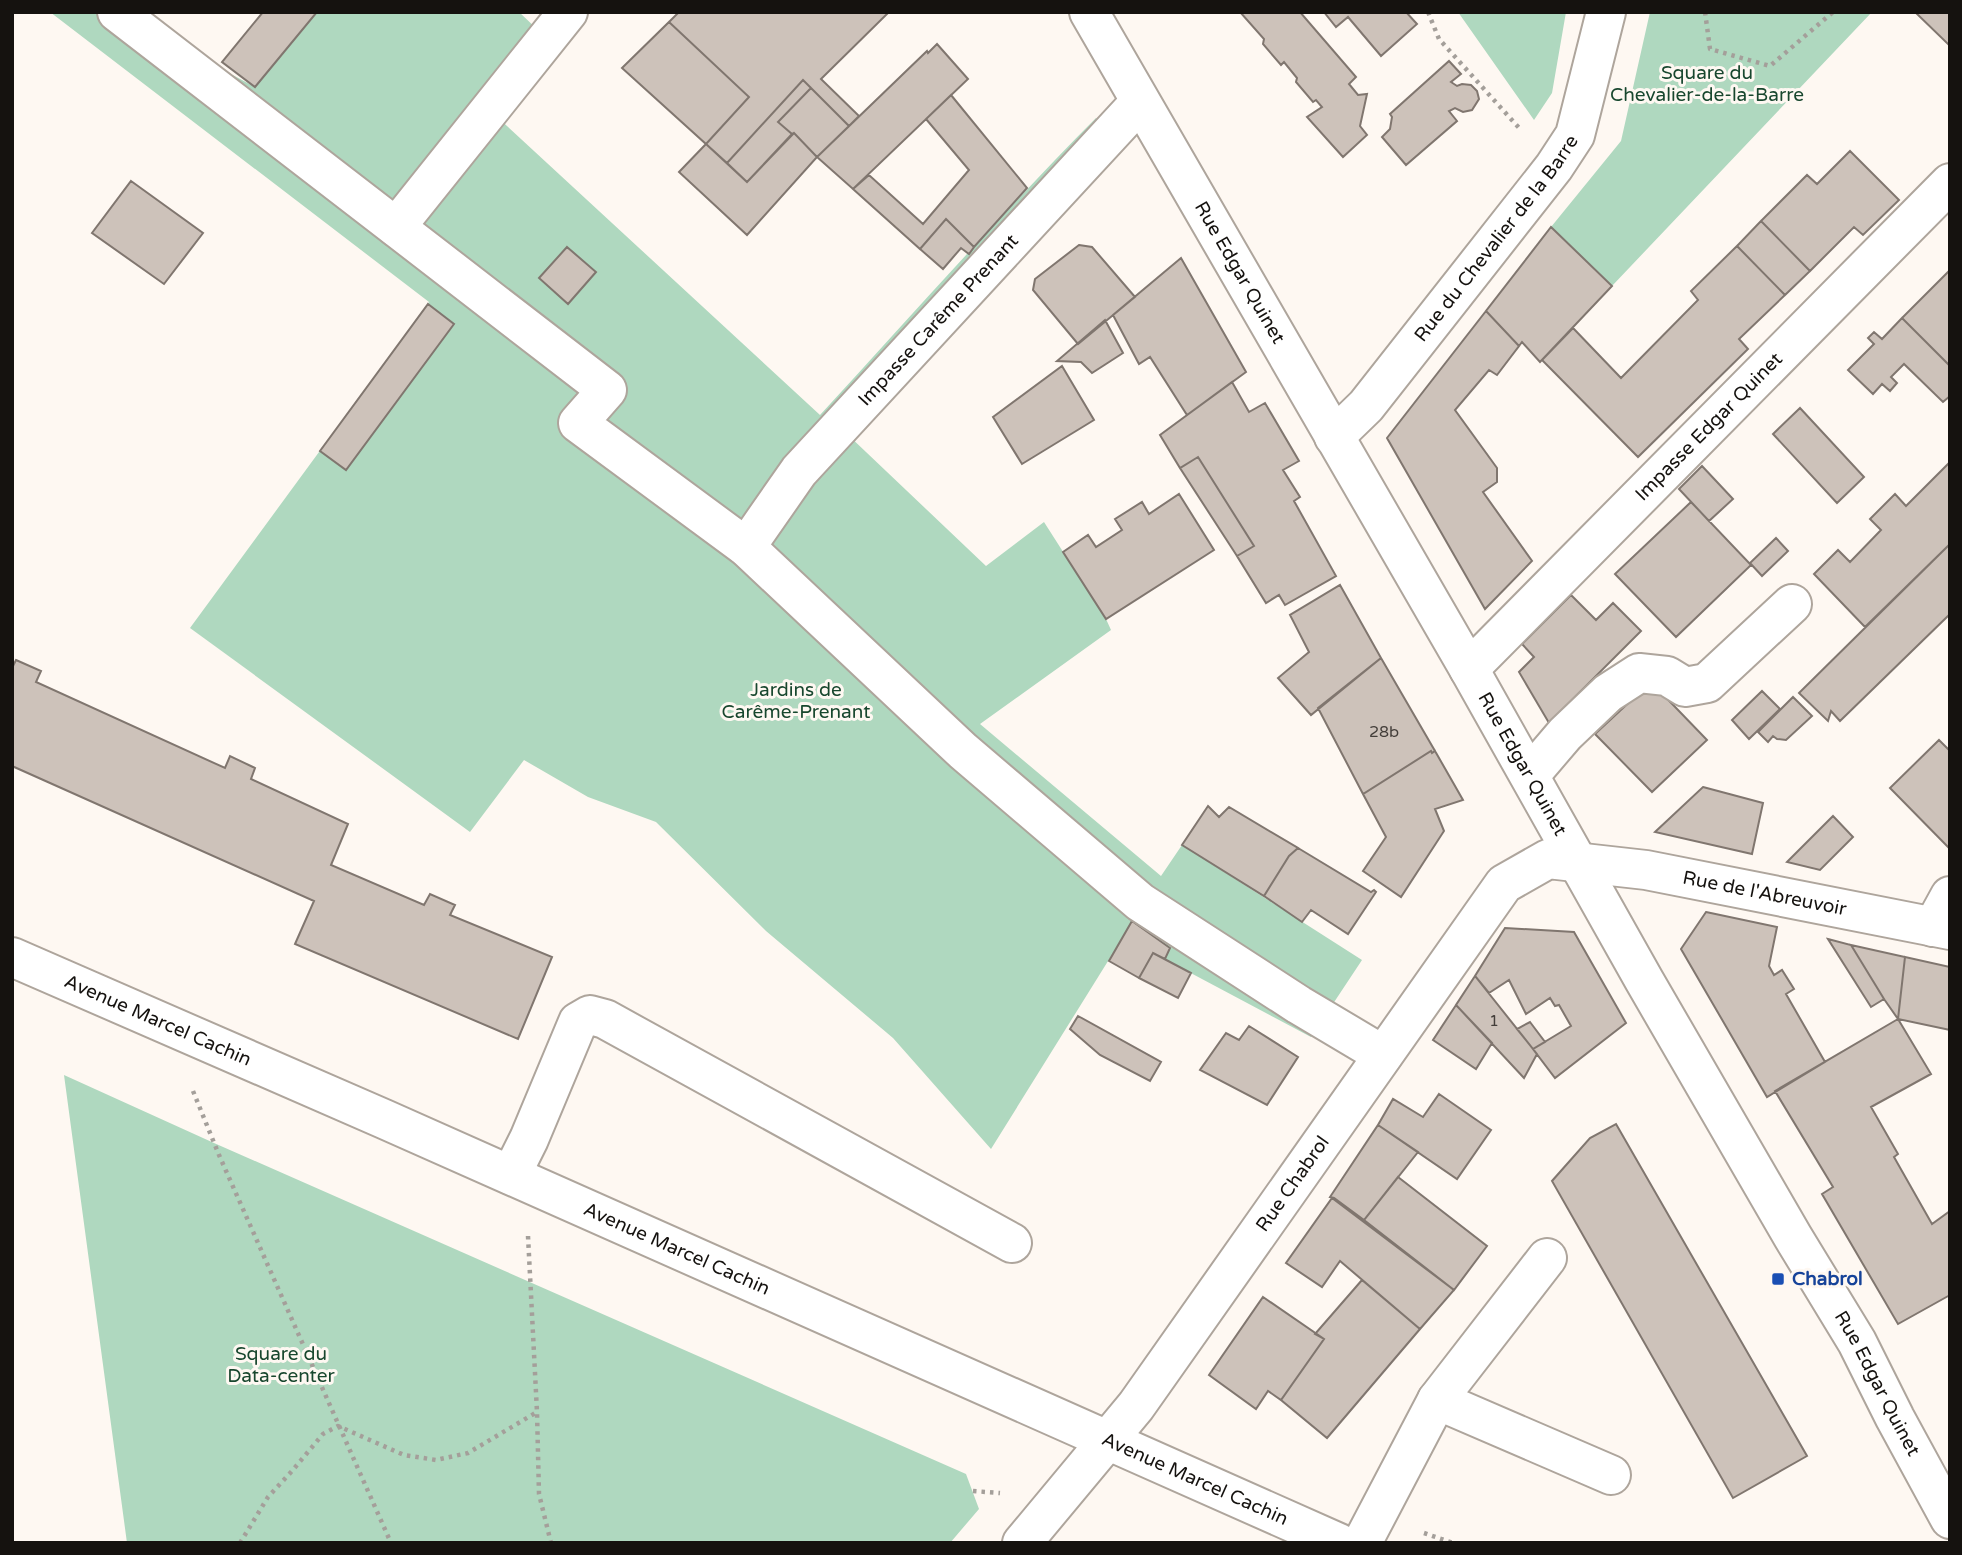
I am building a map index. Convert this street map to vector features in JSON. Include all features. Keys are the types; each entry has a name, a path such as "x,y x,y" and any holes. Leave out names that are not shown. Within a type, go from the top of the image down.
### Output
{"street":[{"path":"117,12 607,390 578,423 746,547 963,751 1140,902 1299,1005 1383,1055"},
{"path":"396,227 568,12"},
{"name":"Rue Edgar Quinet","path":"1088,12 1530,775 1779,1214 1857,1342 1950,1519"},
{"name":"Rue du Chevalier de la Barre","path":"1334,438 1366,406 1554,167 1575,135 1606,12"},
{"name":"Impasse Carême Prenant","path":"746,547 799,471 1140,102"},
{"name":"Impasse Edgar Quinet","path":"1469,669 1950,183"},
{"path":"1530,775 1565,734 1608,693 1639,673 1667,676 1685,687 1707,683 1792,604"},
{"name":"Rue Chabrol","path":"1022,1543 1136,1406 1504,884 1548,859 1579,863"},
{"name":"Rue de l'Abreuvoir","path":"1579,863 1646,870 1944,918"},
{"name":"Avenue Marcel Cachin","path":"12,957 511,1175 1339,1543"},
{"path":"511,1175 578,1022 590,1015 605,1019 1012,1243"},
{"path":"1362,1543 1437,1400 1547,1258"},
{"path":"1437,1400 1611,1475"}],"path":[{"path":"1428,12 1439,39 1554,167"},
{"path":"1705,12 1710,49 1770,66 1833,12"},
{"path":"189,1080 219,1155 391,1543"},
{"path":"528,1231 539,1494 551,1543"},
{"path":"338,1426 404,1455 436,1460 468,1454 537,1412"},
{"path":"240,1543 268,1497 323,1434 338,1426"}],"green space":[{"name":"Jardins de Carême-Prenant","path":"50,12 148,12 216,66 255,87 317,12 519,12 539,31 495,115 820,415 1096,118 1110,138 846,433 986,566 1044,522 1111,630 980,724 1161,876 1182,845 1362,960 1311,1037 1123,937 991,1149 893,1038 766,931 656,822 588,797 524,760 470,832 190,628 429,302"},
{"path":"1458,12 1566,12 1552,93 1534,120"},
{"name":"Square du Chevalier-de-la-Barre","path":"1650,12 1872,12 1612,286 1551,227 1621,141"},
{"name":"Square du Data-center","path":"64,1075 966,1474 979,1509 950,1543 127,1543"}],"building":[{"path":"263,12 317,12 255,87 222,62"},
{"path":"679,12 889,12 821,79 859,116 849,126 803,80 727,163 706,144 749,97 669,22"},
{"path":"1240,12 1300,12 1356,77 1349,84 1358,95 1367,94 1360,126 1367,135 1343,157 1307,117 1322,107 1316,100 1313,102 1296,82 1297,78 1284,62 1281,65 1263,44 1264,39"},
{"path":"1324,12 1406,12 1417,24 1381,56 1348,17 1336,27"},
{"path":"1915,12 1950,12 1950,46"},
{"path":"669,22 749,97 706,144 622,68"},
{"path":"937,44 968,79 853,189 817,157"},
{"path":"1449,61 1461,74 1451,82 1457,86 1471,85 1477,91 1479,99 1472,110 1463,112 1455,108 1449,111 1457,121 1406,165 1382,137 1390,129 1390,114"},
{"path":"803,80 811,88 778,122 792,134 747,182 727,163"},
{"path":"811,88 849,126 817,157 794,133 778,122"},
{"path":"951,95 1027,188 974,247 946,219 920,249 853,189 869,175 923,224 969,170 926,119"},
{"path":"794,133 817,157 747,235 679,172 706,144 747,182"},
{"path":"1850,151 1899,200 1863,235 1854,227 1810,271 1761,221 1807,175 1817,184"},
{"path":"131,181 203,233 164,284 92,233"},
{"path":"946,219 974,247 969,254 961,248 943,269 920,249"},
{"path":"1761,221 1810,271 1785,295 1737,246"},
{"path":"1551,227 1612,286 1540,362 1522,342 1519,346 1486,311"},
{"path":"1079,245 1092,247 1135,297 1078,344 1033,290 1035,279"},
{"path":"1737,246 1785,295 1739,339 1748,349 1638,457 1542,360 1573,328 1621,378 1698,300 1691,291"},
{"path":"567,247 596,272 568,304 539,278"},
{"path":"1181,258 1246,372 1187,415 1150,357 1139,364 1113,315"},
{"path":"1950,270 1950,366 1902,318"},
{"path":"428,304 454,324 346,470 320,451"},
{"path":"1486,311 1519,346 1497,375 1489,370 1455,410 1497,468 1497,482 1483,492 1532,561 1485,609 1387,438"},
{"path":"1902,318 1950,366 1950,396 1943,402 1904,364 1891,377 1897,383 1890,391 1882,384 1873,394 1848,370 1874,344 1868,338 1874,332 1882,339"},
{"path":"1105,320 1123,353 1092,373 1081,362 1057,361"},
{"path":"1062,366 1094,420 1022,464 993,417"},
{"path":"1232,382 1249,412 1265,403 1299,461 1283,470 1300,497 1294,501 1336,576 1285,605 1279,595 1266,603 1237,556 1254,546 1198,457 1180,468 1160,435"},
{"path":"1800,408 1864,477 1837,503 1773,434"},
{"path":"1198,457 1254,546 1237,556 1180,468"},
{"path":"1950,462 1950,544 1865,627 1814,574 1838,550 1850,562 1881,530 1870,519 1895,494 1906,506"},
{"path":"1702,466 1733,499 1709,521 1679,489"},
{"path":"1179,494 1214,550 1106,619 1063,552 1088,535 1096,547 1122,530 1115,519 1142,502 1149,514"},
{"path":"1691,502 1751,565 1676,637 1615,574"},
{"path":"1776,538 1788,551 1762,576 1750,563"},
{"path":"1950,544 1950,614 1840,721 1831,711 1828,721 1799,693"},
{"path":"1340,585 1381,658 1311,715 1278,678 1309,652 1290,615"},
{"path":"1571,595 1596,620 1613,603 1641,631 1549,723 1519,672 1534,657 1522,644"},
{"path":"1381,658 1435,751 1363,794 1318,708"},
{"path":"16,660 41,671 36,682 225,768 230,756 255,768 251,779 348,824 331,865 424,905 430,894 455,905 450,915 552,957 518,1039 295,944 314,901 12,766 12,668"},
{"path":"1651,682 1707,740 1652,792 1595,734"},
{"path":"1762,691 1780,709 1749,739 1732,720"},
{"path":"1793,697 1812,716 1786,740 1773,736 1768,742 1758,732"},
{"path":"1939,740 1950,751 1950,849 1890,788"},
{"path":"1435,751 1463,800 1435,809 1444,831 1401,897 1363,871 1386,837 1363,794"},
{"path":"1703,787 1763,803 1752,854 1655,832"},
{"path":"1208,806 1219,817 1229,807 1298,848 1289,856 1264,896 1182,845"},
{"path":"1833,816 1853,837 1820,870 1787,862"},
{"path":"1298,848 1371,892 1376,892 1348,934 1311,910 1302,922 1264,896 1289,856"},
{"path":"1706,912 1777,927 1769,966 1774,975 1782,970 1794,989 1786,994 1825,1062 1767,1097 1681,949"},
{"path":"1132,921 1170,948 1165,959 1153,953 1139,978 1109,961"},
{"path":"1505,928 1574,932 1626,1023 1555,1078 1533,1049 1571,1026 1559,1005 1555,1006 1550,998 1526,1014 1509,980 1489,993 1475,976"},
{"path":"1828,939 1851,945 1884,999 1871,1007"},
{"path":"1851,945 1905,957 1898,1019 1884,999"},
{"path":"1153,953 1191,973 1178,998 1139,978"},
{"path":"1905,957 1950,967 1950,1030 1898,1019"},
{"path":"1475,976 1537,1054 1524,1078 1456,1005"},
{"path":"1456,1005 1492,1043 1476,1069 1433,1040"},
{"path":"1078,1016 1161,1062 1150,1081 1100,1055 1070,1029"},
{"path":"1898,1019 1931,1074 1871,1107 1898,1154 1894,1157 1932,1224 1950,1211 1950,1295 1898,1324 1822,1194 1833,1187 1775,1091"},
{"path":"1530,1022 1545,1042 1533,1049 1517,1029"},
{"path":"1249,1026 1298,1057 1267,1105 1200,1070 1226,1033 1239,1040"},
{"path":"1439,1094 1491,1130 1457,1179 1378,1125 1393,1099 1423,1117"},
{"path":"1616,1124 1807,1456 1733,1498 1552,1181 1590,1138"},
{"path":"1378,1125 1418,1152 1364,1220 1330,1197"},
{"path":"1398,1177 1487,1246 1454,1290 1364,1220"},
{"path":"1332,1198 1454,1290 1420,1329 1340,1261 1322,1287 1286,1263"},
{"path":"1362,1280 1420,1329 1327,1438 1281,1400 1324,1339 1315,1334"},
{"path":"1263,1297 1324,1339 1281,1400 1268,1391 1256,1409 1209,1375"}],"place":[{"name":"Chabrol","path":"1778,1279"}]}
